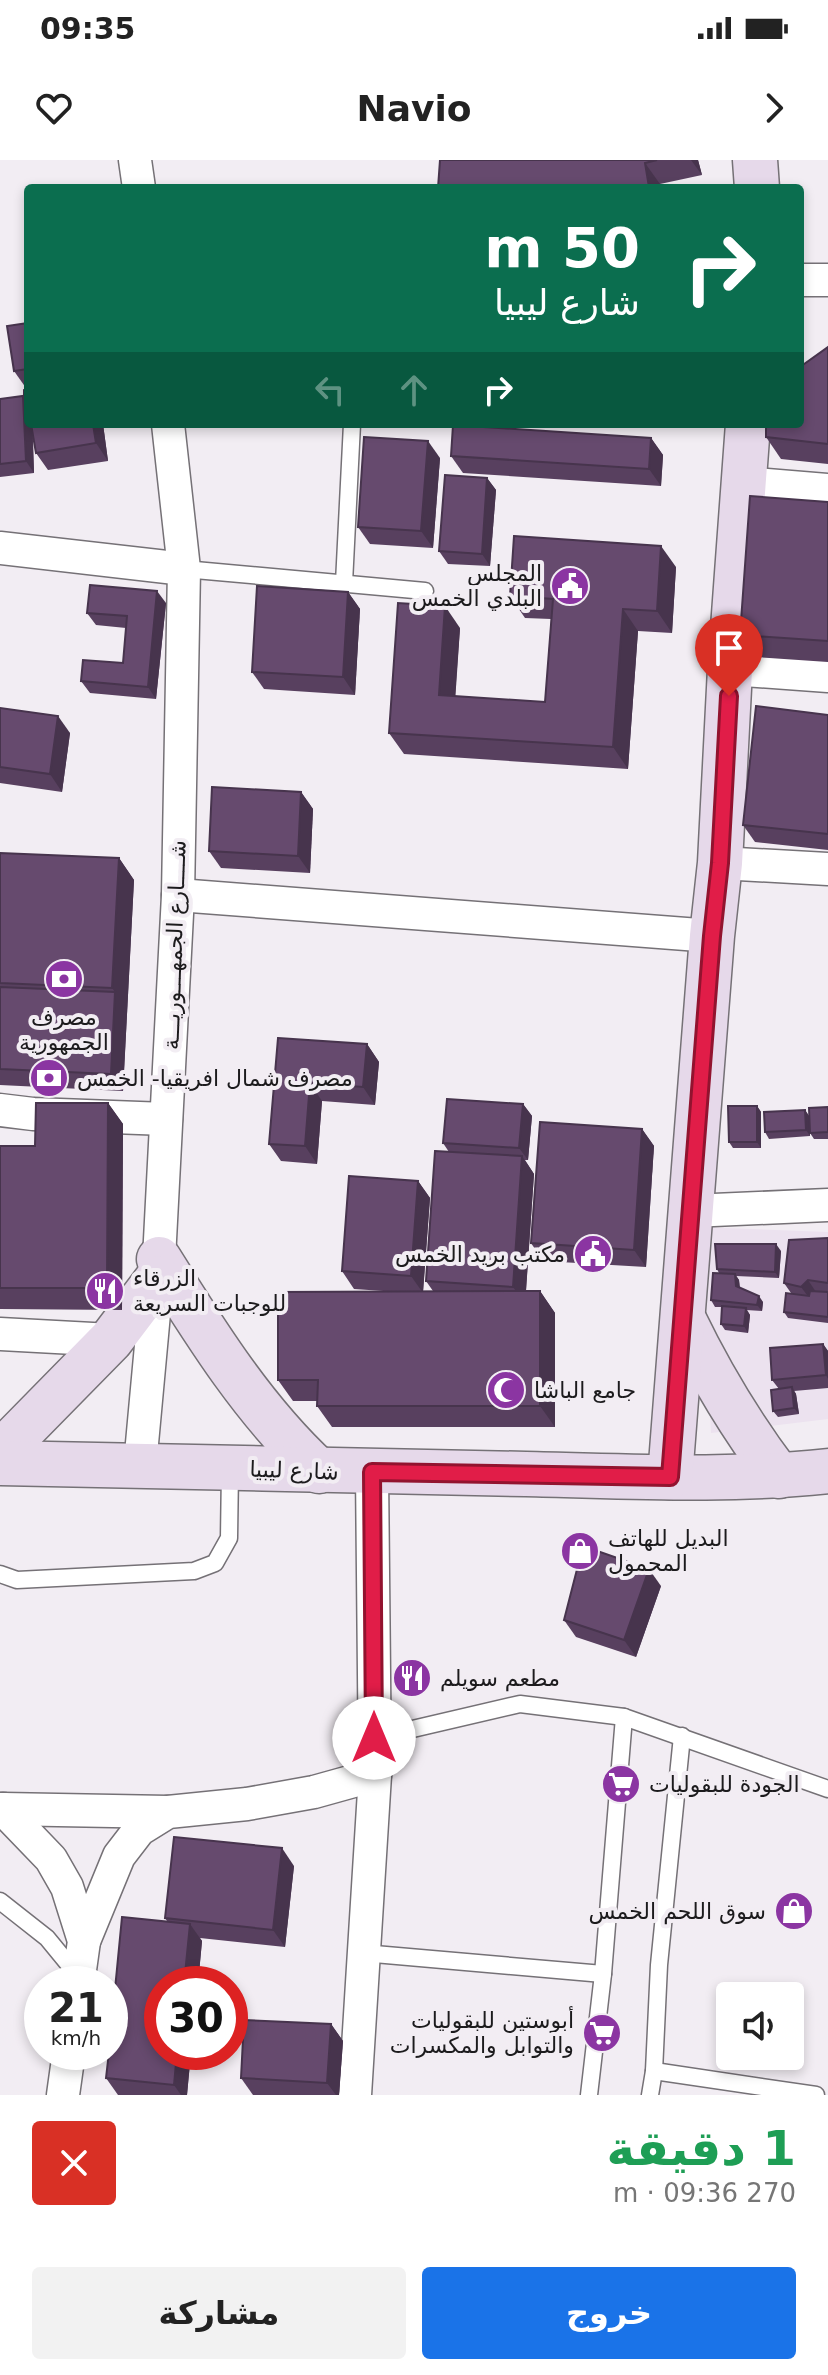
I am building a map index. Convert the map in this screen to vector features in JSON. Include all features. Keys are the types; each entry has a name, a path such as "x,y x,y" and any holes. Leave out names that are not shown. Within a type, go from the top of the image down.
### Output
{"street":[{"path":"135,160 138,184"},
{"path":"755,160 757,184"},
{"path":"804,280 828,280"},
{"name":"شــــارع الجمهـــوريـــة","path":"140,1465 158,1268 178,895 184,569 168,428"},
{"path":"670,1477 720,863 748,428"},
{"path":"743,483 828,490"},
{"path":"0,548 184,569"},
{"path":"730,669 828,676"},
{"path":"720,863 828,869"},
{"path":"178,895 712,936"},
{"path":"0,1110 166,1119"},
{"path":"691,1211 828,1205"},
{"path":"0,1453 111,1340 158,1268 284,1439 319,1471"},
{"path":"682,1315 709,1373 779,1476"},
{"path":"0,1334 111,1340"},
{"name":"شارع ليبيا","path":"0,1463 670,1477 779,1476 828,1471"},
{"path":"355,2095 375,1775 372,1472"},
{"path":"2,1809 168,1812 300,1795 344,1786 375,1775"},
{"path":"2,1809 51,1859 67,1887 84,1941"},
{"path":"80,1966 84,1941 119,1856 139,1830 168,1812"},
{"path":"63,2095 66,2070"}],"lane":[{"path":"344,583 352,428"},
{"path":"184,569 425,591"},
{"path":"0,1574 17,1580 164,1573 194,1571 215,1563 229,1538 230,1468"},
{"path":"374,1738 520,1704 624,1717 828,1789"},
{"path":"589,2095 603,1974 624,1717"},
{"path":"650,2095 659,1965 682,1736"},
{"path":"0,1901 47,1938 68,1966"},
{"path":"363,1953 603,1974"},
{"path":"654,2071 816,2095"}],"shaded area":[{"path":"701,1227 828,1232 828,1419 711,1433"}],"building":[{"path":"440,160 657,160 645,163 648,184 438,184"},
{"path":"24,324 24,370 14,371 7,326"},
{"path":"828,347 828,444 766,437 766,428 804,428 804,364"},
{"path":"23,396 26,461 0,464 0,399"},
{"path":"32,428 94,428 96,443 36,453"},
{"path":"453,428 651,438 649,469 451,456"},
{"path":"364,437 428,441 421,531 358,527"},
{"path":"445,475 487,478 482,554 439,551"},
{"path":"750,496 828,502 828,641 740,635"},
{"path":"514,536 661,546 657,611 623,609 613,747 389,733 398,603 445,606 439,695 545,702 553,599 510,596"},
{"path":"90,585 157,591 148,687 81,681 83,660 123,663 127,616 87,613"},
{"path":"257,586 348,592 343,677 252,672"},
{"path":"756,706 828,715 828,834 743,825"},
{"path":"0,708 58,716 50,774 0,767"},
{"path":"212,787 301,792 298,856 209,851"},
{"path":"0,853 119,858 112,988 0,983"},
{"path":"0,987 115,992 111,1074 0,1069"},
{"path":"278,1038 367,1044 363,1087 310,1083 305,1146 269,1144"},
{"path":"447,1099 523,1104 519,1148 443,1143"},
{"path":"36,1103 108,1103 107,1288 0,1288 0,1146 35,1146"},
{"path":"728,1106 757,1106 757,1142 729,1142"},
{"path":"828,1107 828,1132 810,1133 809,1108"},
{"path":"805,1110 806,1130 765,1132 764,1112"},
{"path":"540,1122 642,1129 634,1250 531,1243"},
{"path":"435,1151 522,1156 513,1287 426,1281"},
{"path":"349,1176 418,1181 411,1276 342,1271"},
{"path":"828,1238 828,1283 808,1280 801,1287 784,1283 789,1240"},
{"path":"715,1244 776,1244 775,1272 717,1269"},
{"path":"713,1273 735,1274 736,1286 759,1296 757,1305 711,1300"},
{"path":"540,1291 540,1406 317,1406 318,1380 278,1380 278,1292"},
{"path":"810,1291 828,1292 828,1317 784,1312 786,1293 809,1296"},
{"path":"722,1306 746,1308 744,1326 721,1324"},
{"path":"823,1344 826,1375 772,1380 770,1348"},
{"path":"792,1387 794,1408 773,1411 771,1390"},
{"path":"583,1546 649,1569 624,1640 564,1620"},
{"path":"174,1837 282,1848 273,1930 165,1918"},
{"path":"122,1917 190,1924 186,1966 144,1966 144,2070 175,2070 174,2085 106,2078 107,2070 128,2070 128,1966 117,1966"},
{"path":"248,2020 331,2024 327,2083 241,2078 241,2070 248,2070"}],"place":[{"name":"المجلس البلدي الخمس","path":"570,586"},
{"name":"مصرف الجمهورية","path":"64,979"},
{"name":"مصرف شمال افريقيا- الخمس","path":"49,1078"},
{"name":"مكتب بريد الخمس","path":"593,1254"},
{"name":"الزرقاء للوجبات السريعة","path":"105,1291"},
{"name":"جامع الباشا","path":"506,1390"},
{"name":"البديل للهاتف المحمول","path":"580,1551"},
{"name":"مطعم سويلم","path":"412,1678"},
{"name":"الجودة للبقوليات","path":"621,1784"},
{"name":"سوق اللحم الخمس","path":"794,1911"},
{"name":"أبوستين للبقوليات والتوابل والمكسرات","path":"602,2033"}],"route":[{"path":"374,1738 372,1472 670,1477 720,863 729,696"}]}
